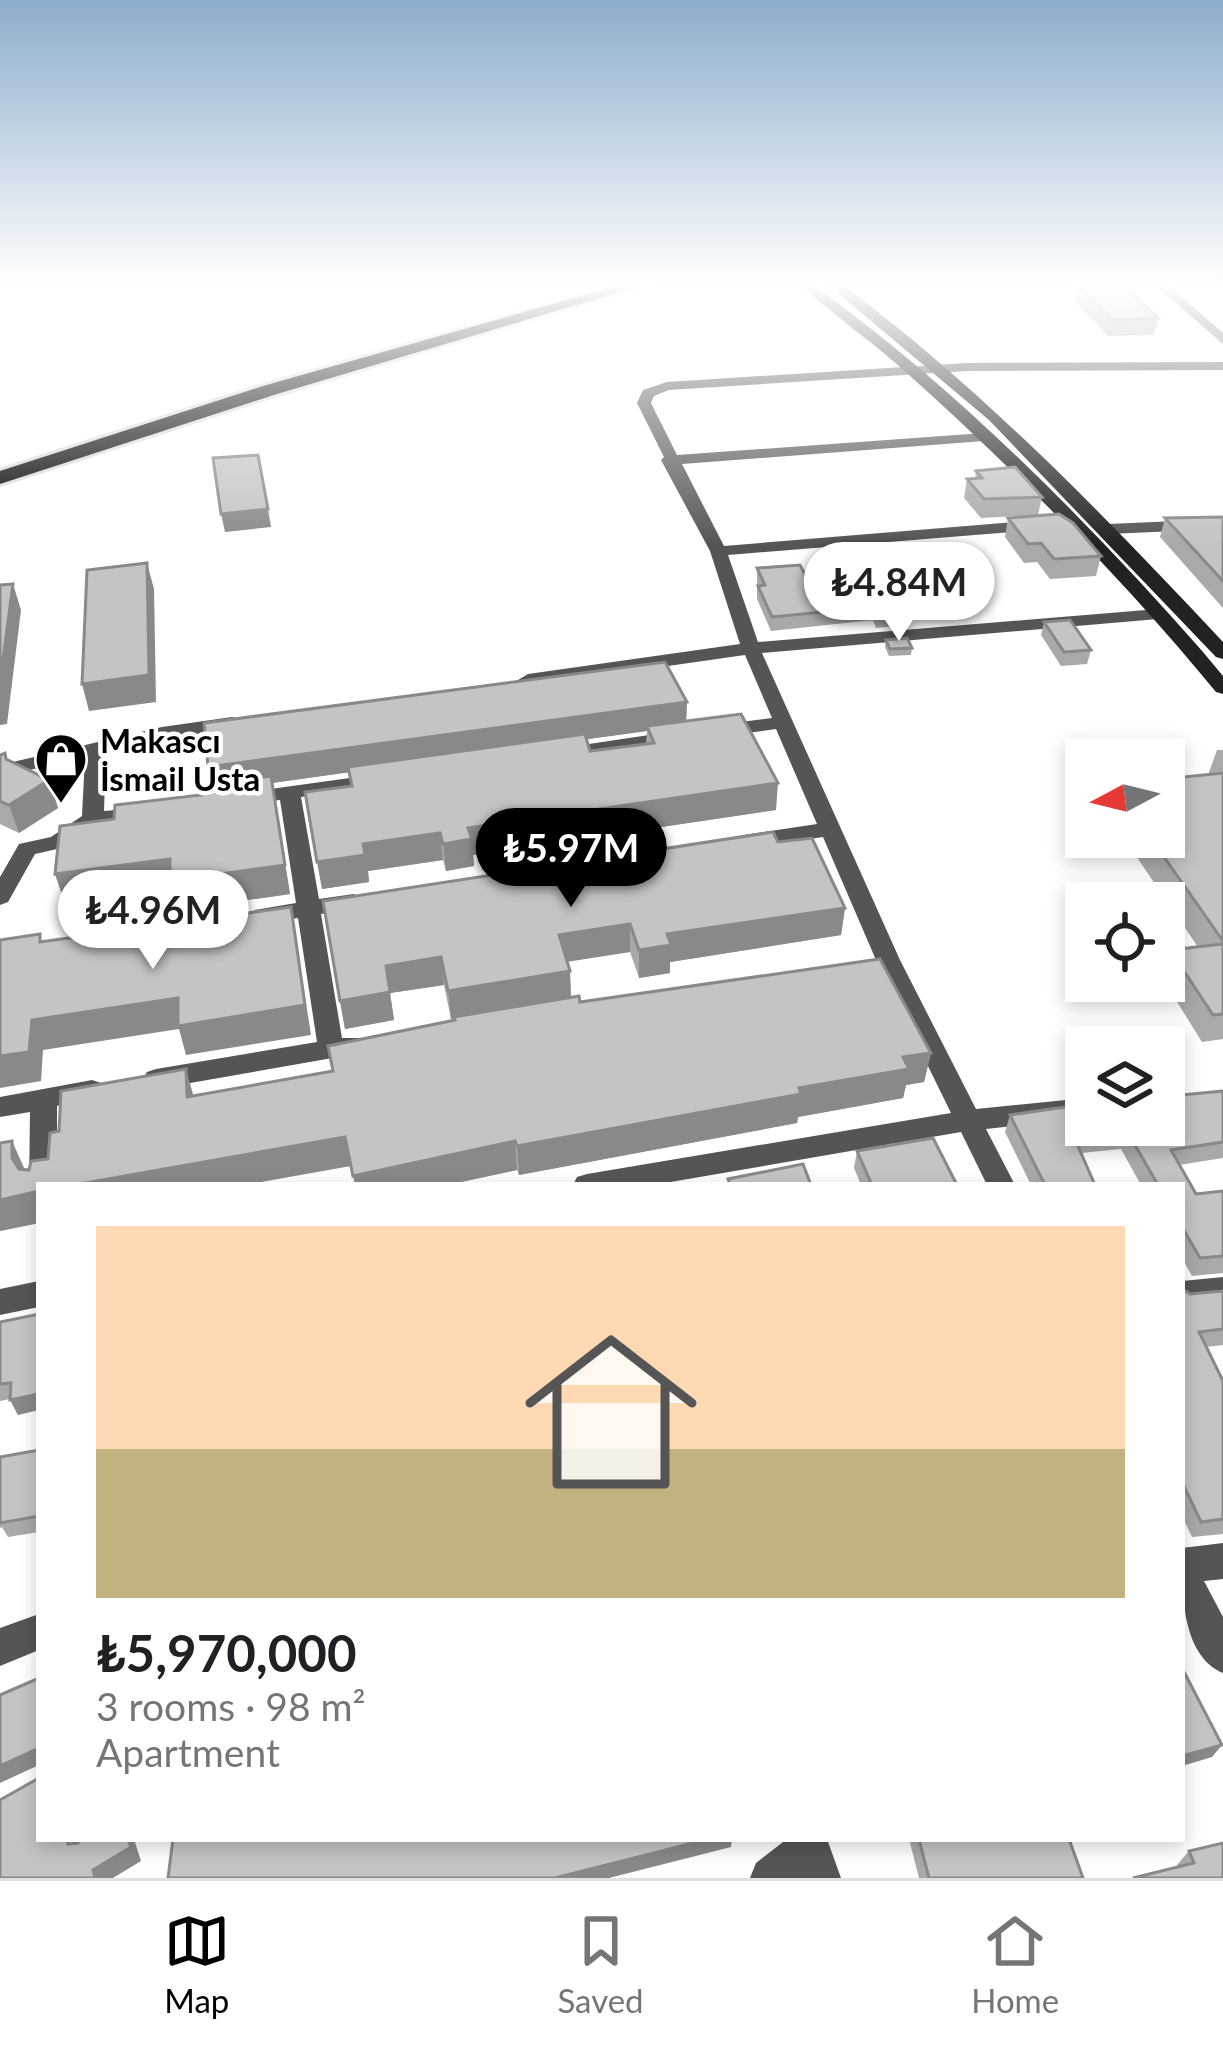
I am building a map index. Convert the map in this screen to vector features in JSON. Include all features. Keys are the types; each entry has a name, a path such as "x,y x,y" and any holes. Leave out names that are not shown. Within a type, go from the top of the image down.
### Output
{"highway":[{"path":"0,462 297,372"},
{"path":"0,478 334,372"}],"main road":[{"path":"914,372 1073,522 1223,688"},
{"path":"944,372 1108,529 1223,653"}],"street":[{"path":"903,372 668,386 648,393 644,404 718,551 751,648 828,829 876,962 970,1120 999,1182"},
{"path":"669,460 984,437"},
{"path":"718,551 1073,522"},
{"path":"1108,529 1223,524"},
{"path":"501,684 751,648 1158,614"},
{"path":"0,771 95,747 250,720"},
{"path":"548,756 783,722"},
{"path":"92,819 95,747"},
{"path":"224,802 408,776"},
{"path":"290,793 331,1050"},
{"path":"0,844 27,849 58,842 92,819 180,808"},
{"path":"710,847 828,829"},
{"path":"0,897 27,849"},
{"path":"242,918 380,898"},
{"path":"0,1107 377,1042"},
{"path":"43,1182 44,1097"},
{"path":"607,1182 970,1120 1065,1110"},
{"path":"1185,1294 1223,1290"},
{"path":"0,1302 36,1295"},
{"path":"1185,1566 1223,1561"},
{"path":"1185,1583 1223,1654"},
{"path":"0,1647 36,1633"},
{"path":"771,1878 812,1855"}],"building":[{"path":"258,455 268,509 221,514 213,458"},
{"path":"1015,467 1042,497 984,499 967,479 982,478 976,471"},
{"path":"1059,514 1101,556 1054,559 1041,543 1028,544 1008,518"},
{"path":"1223,517 1223,581 1165,518"},
{"path":"870,553 882,577 947,571 966,599 896,605 899,612 878,614 874,607 772,617 758,586 765,585 757,568 800,565 809,582 861,578 853,561"},
{"path":"147,563 149,675 82,684 87,570"},
{"path":"13,584 0,682 0,585"},
{"path":"1070,620 1091,650 1064,652 1044,622"},
{"path":"907,638 912,648 890,649 886,640"},
{"path":"665,662 687,702 208,767 204,723"},
{"path":"741,714 778,783 468,828 472,839 443,844 440,833 363,844 365,855 317,862 305,792 352,786 348,767 585,734 590,751 654,743 647,726"},
{"path":"5,753 6,759 49,780 9,805 0,801 0,755"},
{"path":"1223,773 1223,941 1165,858 1185,858 1185,777"},
{"path":"271,776 285,865 170,881 170,859 55,874 60,826 114,819 115,805 209,794 208,785"},
{"path":"773,832 778,842 812,838 845,908 667,934 671,945 639,950 630,924 559,935 570,971 448,991 441,957 386,966 390,992 340,1001 323,901"},
{"path":"291,907 305,1005 178,1026 178,998 32,1020 29,1052 0,1056 0,940 40,934 40,942"},
{"path":"1223,944 1223,1014 1213,1015 1185,973 1185,948"},
{"path":"880,959 931,1053 903,1057 909,1069 799,1088 801,1094 517,1146 515,1141 353,1176 345,1137 91,1182 36,1182 36,1192 0,1200 0,1143 12,1141 12,1158 19,1169 29,1170 31,1161 48,1159 50,1133 59,1131 61,1091 186,1069 187,1097 333,1071 328,1046 454,1017 579,996 580,1002"},
{"path":"1223,1091 1223,1142 1171,1150 1196,1194 1223,1191 1223,1256 1200,1258 1185,1232 1185,1182 1156,1182 1136,1146 1185,1146 1185,1095"},
{"path":"1065,1107 1065,1146 1078,1146 1094,1182 1044,1182 1010,1115"},
{"path":"933,1138 955,1182 871,1182 857,1151"},
{"path":"803,1164 810,1182 729,1182"},
{"path":"1185,1291 1223,1291 1223,1329 1199,1332 1223,1381 1223,1519 1201,1522 1185,1488"},
{"path":"36,1315 36,1395 10,1400 11,1383 0,1384 0,1322"},
{"path":"36,1451 36,1517 0,1523 0,1457"},
{"path":"1185,1674 1222,1745 1185,1755"},
{"path":"36,1679 36,1749 0,1766 0,1695"},
{"path":"36,1780 36,1842 129,1842 131,1847 93,1870 95,1878 0,1878 0,1800"},
{"path":"173,1842 697,1842 555,1878 168,1878"},
{"path":"920,1842 1070,1842 1083,1878 929,1878"},
{"path":"1223,1843 1223,1878 1133,1878 1194,1863 1189,1851"}],"place":[{"name":"Makascı İsmail Usta","path":"61,805"}]}
